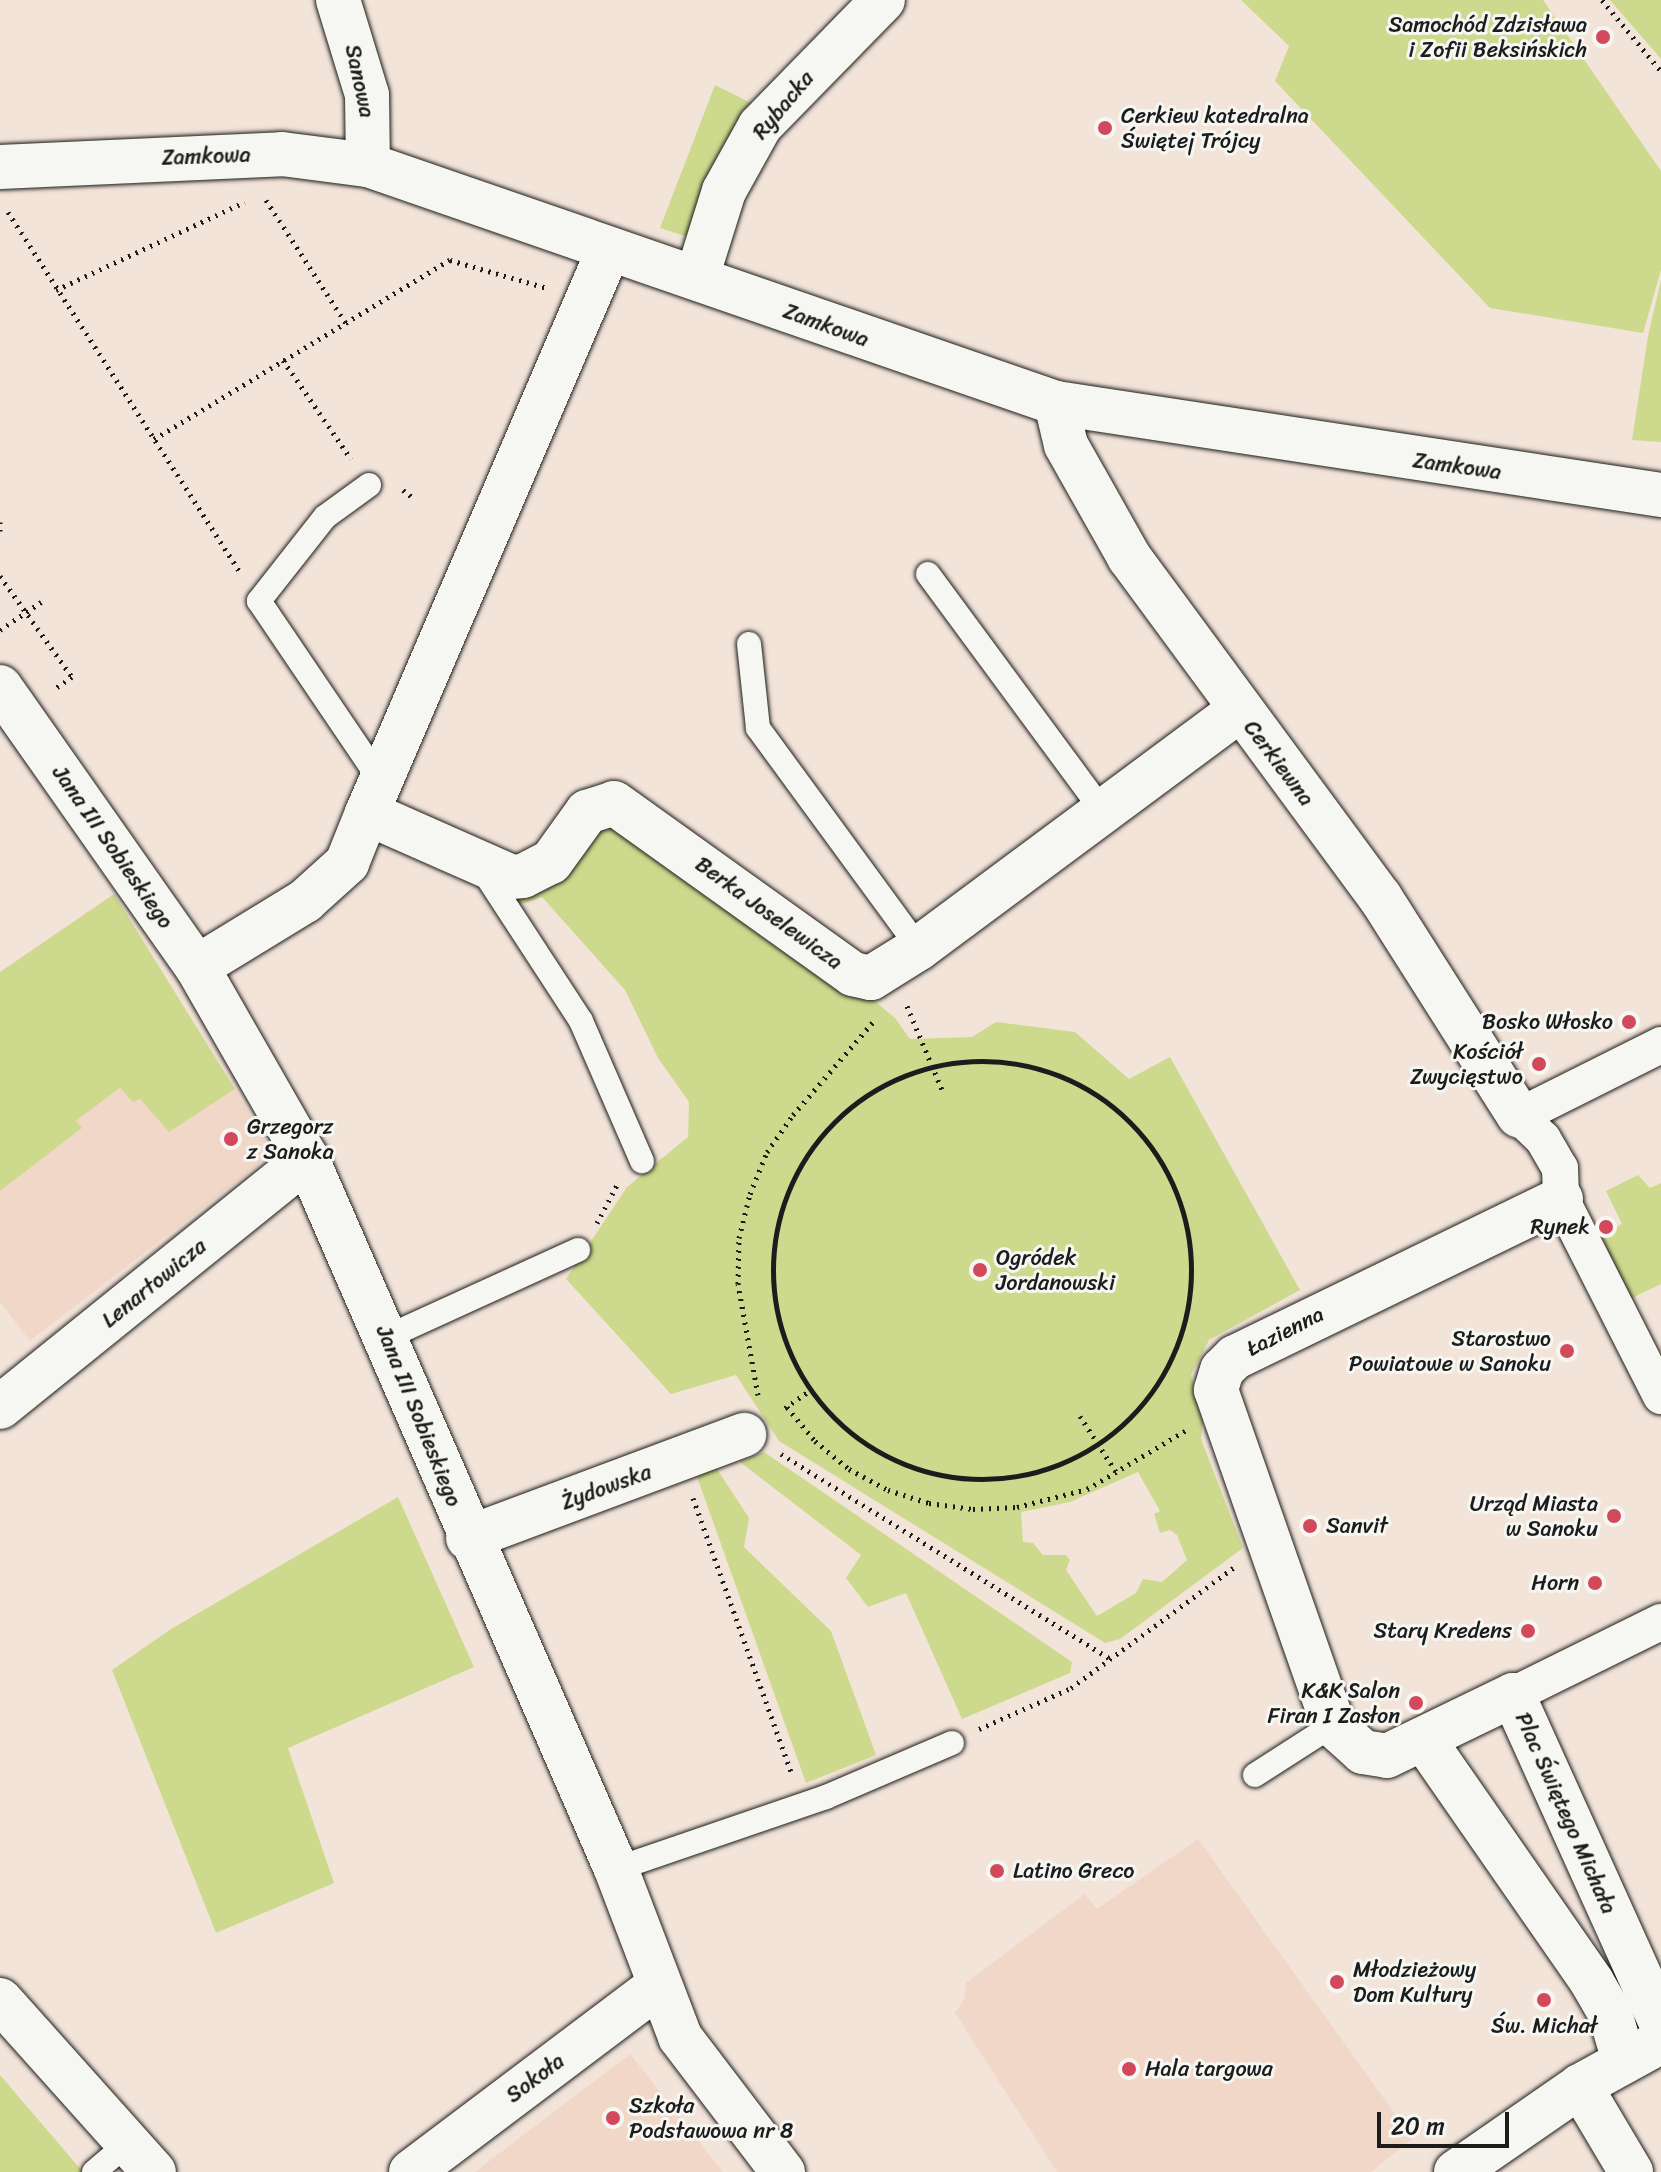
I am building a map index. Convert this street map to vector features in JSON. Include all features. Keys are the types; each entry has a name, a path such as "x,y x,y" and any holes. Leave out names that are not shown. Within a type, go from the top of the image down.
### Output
{"street":[{"name":"Sanowa","path":"338,0 367,95 368,165"},
{"name":"Rybacka","path":"697,277 724,191 760,126 883,0"},
{"name":"Zamkowa","path":"1,185 282,154 368,165 1056,403 1661,495"},
{"path":"197,967 305,901 347,863 609,249"},
{"name":"Cerkiewna","path":"1056,403 1066,445 1129,557 1380,897 1519,1116"},
{"name":"Jana III Sobieskiego","path":"0,687 197,967 307,1159 387,1337 468,1538 616,1869 680,2037 783,2172"},
{"path":"900,977 1103,811 1239,710"},
{"name":"Berka Joselewicza","path":"374,797 478,863 512,877 540,872 587,812 614,803 853,974 871,978 900,977"},
{"path":"1661,1045 1519,1116 1543,1139 1560,1168 1561,1199 1661,1396"},
{"name":"Lenartowicza","path":"0,1407 307,1159"},
{"name":"Łazienna","path":"1333,1725 1216,1390 1222,1370 1269,1338 1561,1199"},
{"name":"Żydowska","path":"468,1538 679,1460 752,1421"},
{"path":"1513,1695 1661,1622"},
{"name":"Plac Świętego Michała","path":"1333,1725 1363,1752 1387,1756 1513,1695 1661,2023"},
{"path":"1424,1740 1592,1982 1610,2013 1642,2051 1580,2086 1456,2172"},
{"name":"Sokoła","path":"411,2172 659,1985"},
{"path":"0,2000 141,2158"},
{"path":"1580,2086 1631,2172"}],"lane":[{"path":"369,485 325,517 259,601 374,797"},
{"path":"928,574 1103,811"},
{"path":"749,644 758,728 900,977"},
{"path":"478,863 581,1021 642,1161"},
{"path":"387,1337 585,1242"},
{"path":"1255,1775 1333,1725"},
{"path":"616,1869 802,1802 826,1797 952,1743"},
{"path":"94,2172 141,2158"}],"path":[{"path":"1602,0 1661,71"},
{"path":"1,185 56,290 233,562"},
{"path":"263,194 346,323"},
{"path":"56,290 249,200"},
{"path":"154,439 450,260 587,299"},
{"path":"283,360 369,485"},
{"path":"0,522 0,531"},
{"path":"0,576 72,677 43,697"},
{"path":"0,630 41,602"},
{"path":"900,977 943,1092"},
{"path":"881,1018 867,1025 849,1055 793,1115 767,1152 750,1194 739,1238 738,1284 752,1421 1109,1658"},
{"path":"991,1061 1065,1078 1129,1120 1173,1184 1191,1259 1182,1335 1144,1402 1097,1444 1050,1468 1013,1477 936,1474 865,1444 811,1390 792,1356 779,1320 775,1256 784,1206 799,1170 848,1110 880,1088 933,1068 991,1061"},
{"path":"585,1242 607,1197"},
{"path":"787,1407 815,1441 849,1469 888,1490 929,1503 973,1509 1017,1507 1087,1489 1118,1475 1191,1427 1198,1431"},
{"path":"1080,1416 1118,1475"},
{"path":"679,1460 802,1802"},
{"path":"991,1723 1071,1688 1269,1542"}],"shaded area":[{"path":"121,1088 140,1099 169,1132 235,1089 269,1148 257,1166 30,1341 0,1302 0,1191 82,1128 76,1121"},
{"path":"1198,1839 1410,2135 1411,2140 1371,2172 1057,2172 955,2013 965,1998 966,1983 1085,1894 1097,1909"},
{"name":"Szkoła Podstawowa nr 8","path":"630,2054 723,2172 475,2172"}],"green space":[{"path":"1241,0 1543,0 1661,171 1661,270 1643,333 1490,308 1275,81 1289,46"},
{"path":"1610,0 1661,0 1661,59 1615,6"},
{"path":"715,85 757,106 688,237 660,228"},
{"path":"1661,280 1661,442 1632,440 1648,336"},
{"path":"601,824 630,828 864,992 895,1018 910,1039 972,1037 996,1022 1075,1032 1129,1079 1170,1057 1300,1290 1209,1340 1191,1375 1203,1421 1201,1439 1243,1548 1120,1639 1105,1643 779,1441 736,1375 671,1394 566,1279 627,1187 688,1137 689,1102 658,1058 625,990 542,897 520,905 514,899","holes":["1138,1472 1160,1511 1154,1514 1160,1533 1170,1530 1177,1535 1187,1560 1162,1582 1143,1579 1136,1593 1097,1616 1066,1570 1070,1560 1066,1555 1043,1555 1033,1543 1023,1542 1021,1512 1070,1502"]},
{"path":"114,894 235,1089 169,1132 140,1099 133,1102 120,1088 76,1121 82,1128 0,1191 0,972"},
{"path":"1638,1175 1650,1188 1661,1183 1661,1284 1630,1299 1598,1236 1622,1224 1606,1191"},
{"path":"764,1452 1072,1662 1070,1673 962,1719 906,1593 868,1607 846,1578 861,1555 740,1462"},
{"path":"717,1469 749,1518 744,1547 831,1631 876,1755 806,1783 696,1474"},
{"path":"398,1497 474,1667 288,1748 334,1883 216,1933 112,1670 171,1629"},
{"path":"0,2075 83,2172 0,2172"}],"place":[{"name":"Samochód Zdzisława i Zofii Beksińskich","path":"1603,37"},
{"name":"Cerkiew katedralna Świętej Trójcy","path":"1105,128"},
{"name":"Bosko Włosko","path":"1629,1022"},
{"name":"Kościół Zwycięstwo","path":"1539,1064"},
{"name":"Grzegorz z Sanoka","path":"231,1139"},
{"name":"Rynek","path":"1606,1227"},
{"name":"Ogródek Jordanowski","path":"980,1270"},
{"name":"Starostwo Powiatowe w Sanoku","path":"1567,1351"},
{"name":"Urząd Miasta w Sanoku","path":"1614,1516"},
{"name":"Sanvit","path":"1310,1526"},
{"name":"Horn","path":"1595,1583"},
{"name":"Stary Kredens","path":"1528,1631"},
{"name":"K&K Salon Firan I Zasłon","path":"1416,1703"},
{"name":"Latino Greco","path":"997,1871"},
{"name":"Młodzieżowy Dom Kultury","path":"1337,1982"},
{"name":"Św. Michał","path":"1544,2000"},
{"name":"Hala targowa","path":"1129,2069"},
{"name":"Szkoła Podstawowa nr 8","path":"613,2118"}]}
